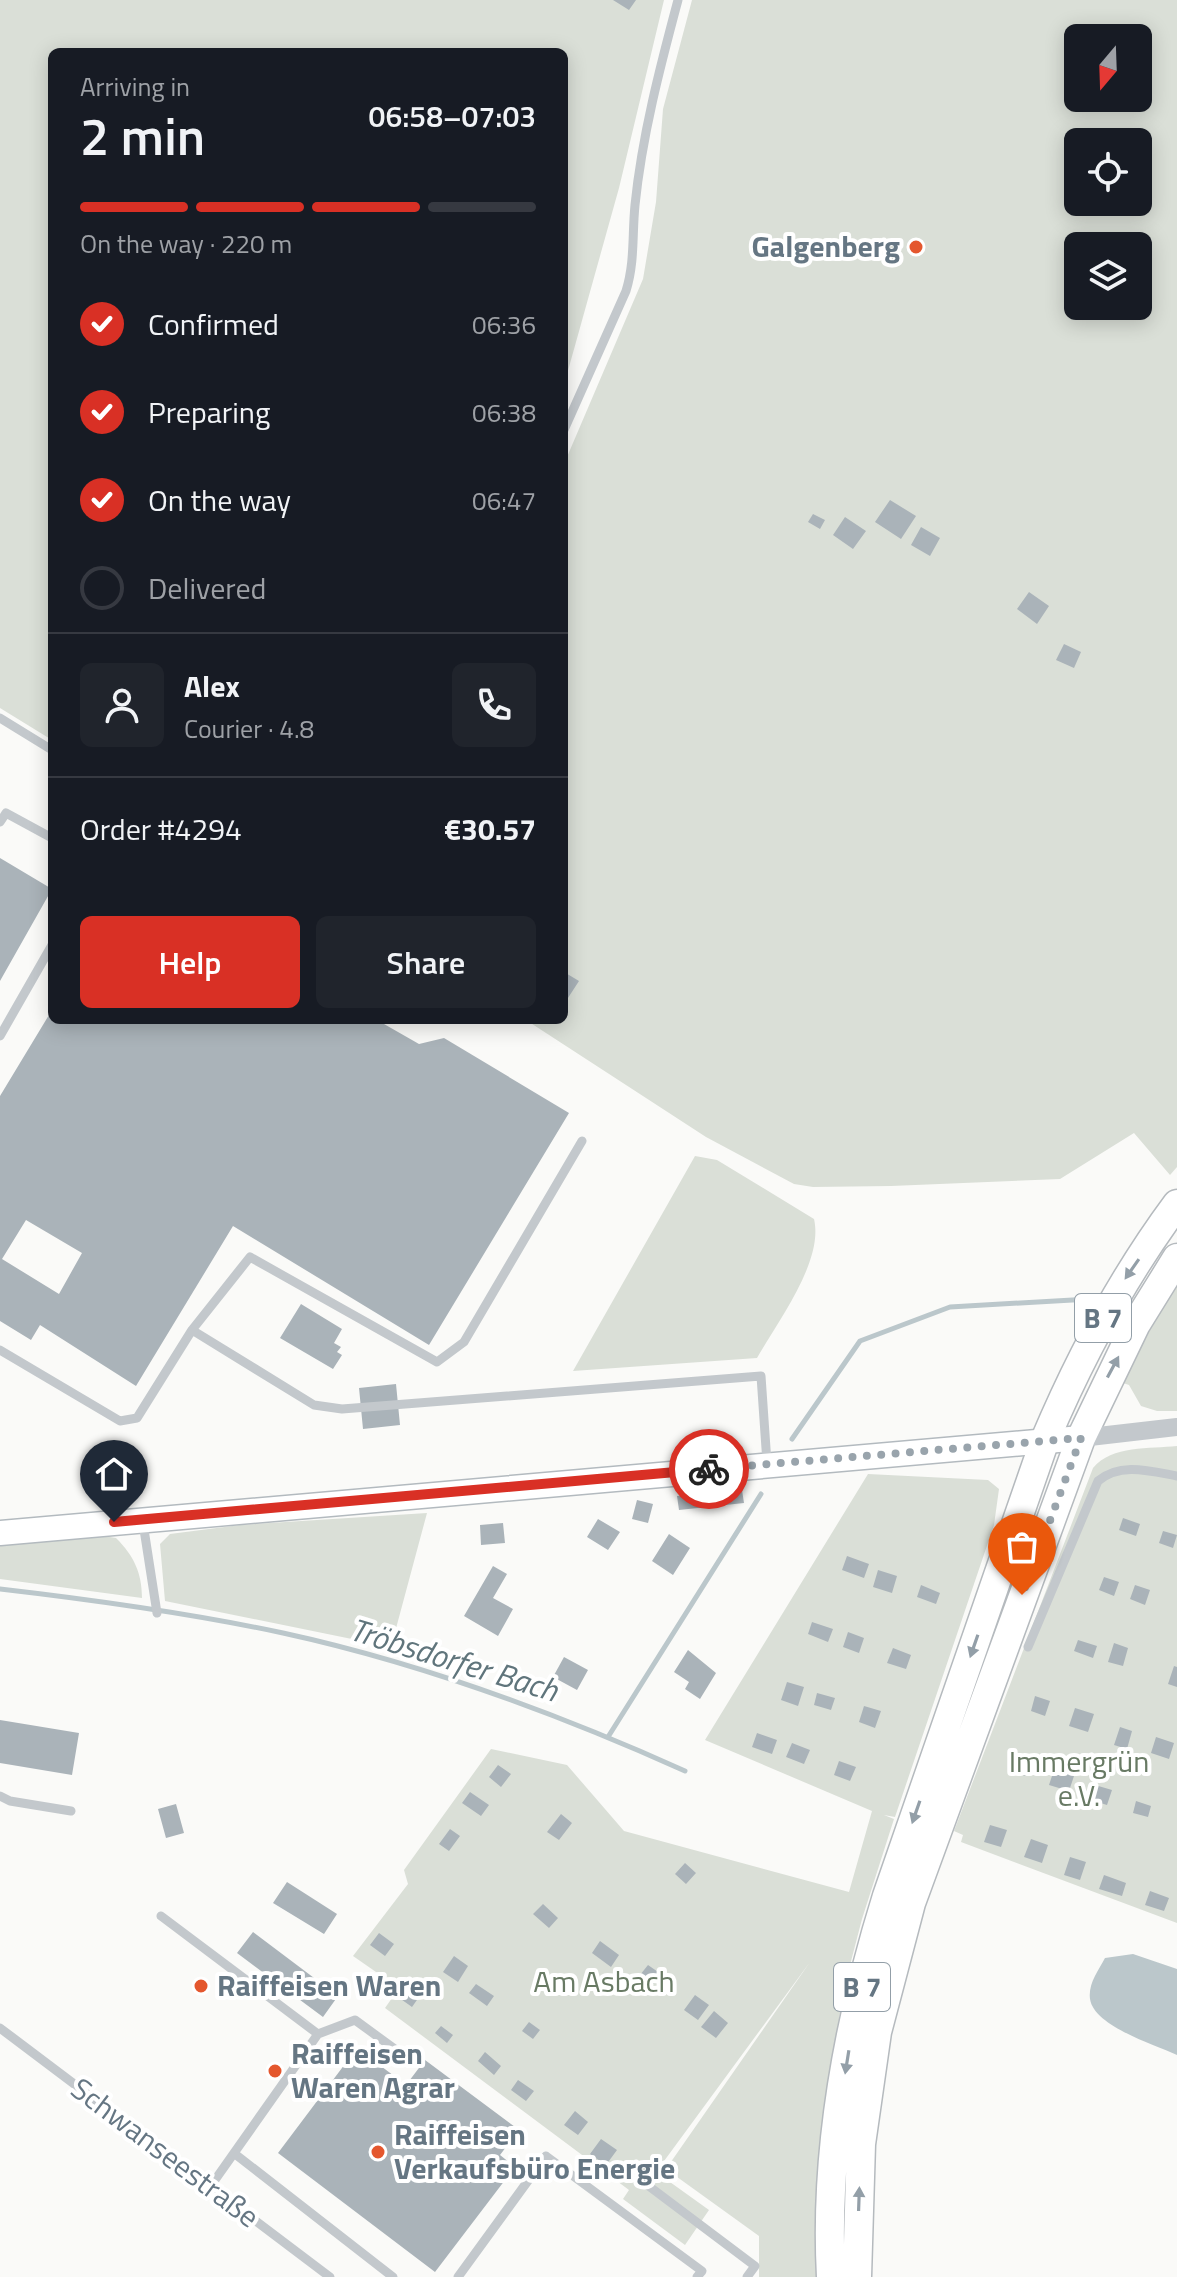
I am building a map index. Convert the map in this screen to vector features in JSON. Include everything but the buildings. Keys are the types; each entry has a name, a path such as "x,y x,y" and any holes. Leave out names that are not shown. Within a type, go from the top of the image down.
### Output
{"main road":[{"name":"B 7","path":"831,2277 834,2145 867,1962 1045,1440 1080,1359 1109,1306 1177,1204"},
{"name":"B 7","path":"857,2277 861,2144 877,2032 892,1968 921,1875 1081,1438 1136,1324 1177,1258"}],"street":[{"path":"0,1533 1177,1427"}],"lane":[{"path":"568,421 626,291 633,266 635,206 645,141 678,0"},
{"path":"0,718 48,748"},
{"path":"0,822 6,813 48,836"},
{"path":"0,1036 48,952"},
{"path":"0,1350 120,1421 137,1418 192,1330 250,1257 437,1362 464,1342 582,1141"},
{"path":"192,1330 314,1405 342,1409 761,1376 767,1463"},
{"path":"1028,1647 1098,1481 1110,1471 1123,1469 1177,1476"},
{"path":"143,1520 157,1613"},
{"path":"0,1796 10,1801 71,1811"},
{"path":"161,1916 318,2034"},
{"path":"210,2187 318,2034 355,2020 407,2058"},
{"name":"Schwanseestraße","path":"0,2028 330,2277"},
{"path":"235,2154 393,2277"},
{"path":"458,2277 546,2156 702,2271 697,2277"},
{"path":"642,2181 755,2266 747,2277"}],"green space":[{"path":"0,0 664,0 619,188 568,371 568,48 48,48 48,738 0,708"},
{"path":"692,0 1177,0 1177,1167 1170,1175 1134,1133 1060,1179 891,1186 813,1187 794,1184 706,1137 532,1024 568,1024 568,455 643,279 656,202 663,109"},
{"path":"695,1156 717,1160 814,1219 812,1253 787,1309 757,1358 573,1371"},
{"path":"1177,1275 1177,1411 1157,1411 1141,1406 1129,1385 1123,1383 1126,1368"},
{"name":"Immergrün e.V.","path":"1177,1446 1177,1923 961,1842 963,1835 954,1831 1093,1468 1110,1455 1121,1452"},
{"name":"Am Asbach","path":"868,1474 988,1480 999,1489 994,1525 895,1817 884,1815 894,1819 862,1919 843,1992 834,2055 822,2277 759,2277 759,2236 666,2169 810,1962 656,2172 709,2210 685,2245 623,2199 629,2190 385,2008 399,1988 353,1956 408,1884 404,1870 491,1749 567,1765 624,1831 849,1892 872,1811 705,1740"},
{"path":"427,1513 391,1647 165,1601 160,1544 170,1534 240,1525"},
{"path":"104,1536 116,1538 128,1551 139,1573 142,1598 0,1579 0,1545"}],"shaded area":[{"path":"1133,1954 1177,1969 1177,2055 1113,2026 1094,2009 1090,1999 1091,1988 1105,1958"}],"waterway":[{"name":"Tröbsdorfer Bach","path":"792,1439 860,1341 950,1307 1090,1299"},
{"name":"Tröbsdorfer Bach","path":"608,1737 761,1494"},
{"name":"Tröbsdorfer Bach","path":"0,1589 177,1613 335,1645 437,1675 538,1710 685,1771"}],"way so far":[{"path":"709,1469 1081,1438 1022,1595"}],"place":[{"name":"Galgenberg","path":"916,247"},
{"name":"Raiffeisen Waren","path":"201,1986"},
{"name":"Raiffeisen Waren Agrar","path":"275,2071"},
{"name":"Raiffeisen Verkaufsbüro Energie","path":"378,2152"}],"route":[{"path":"114,1522 709,1469"}]}
